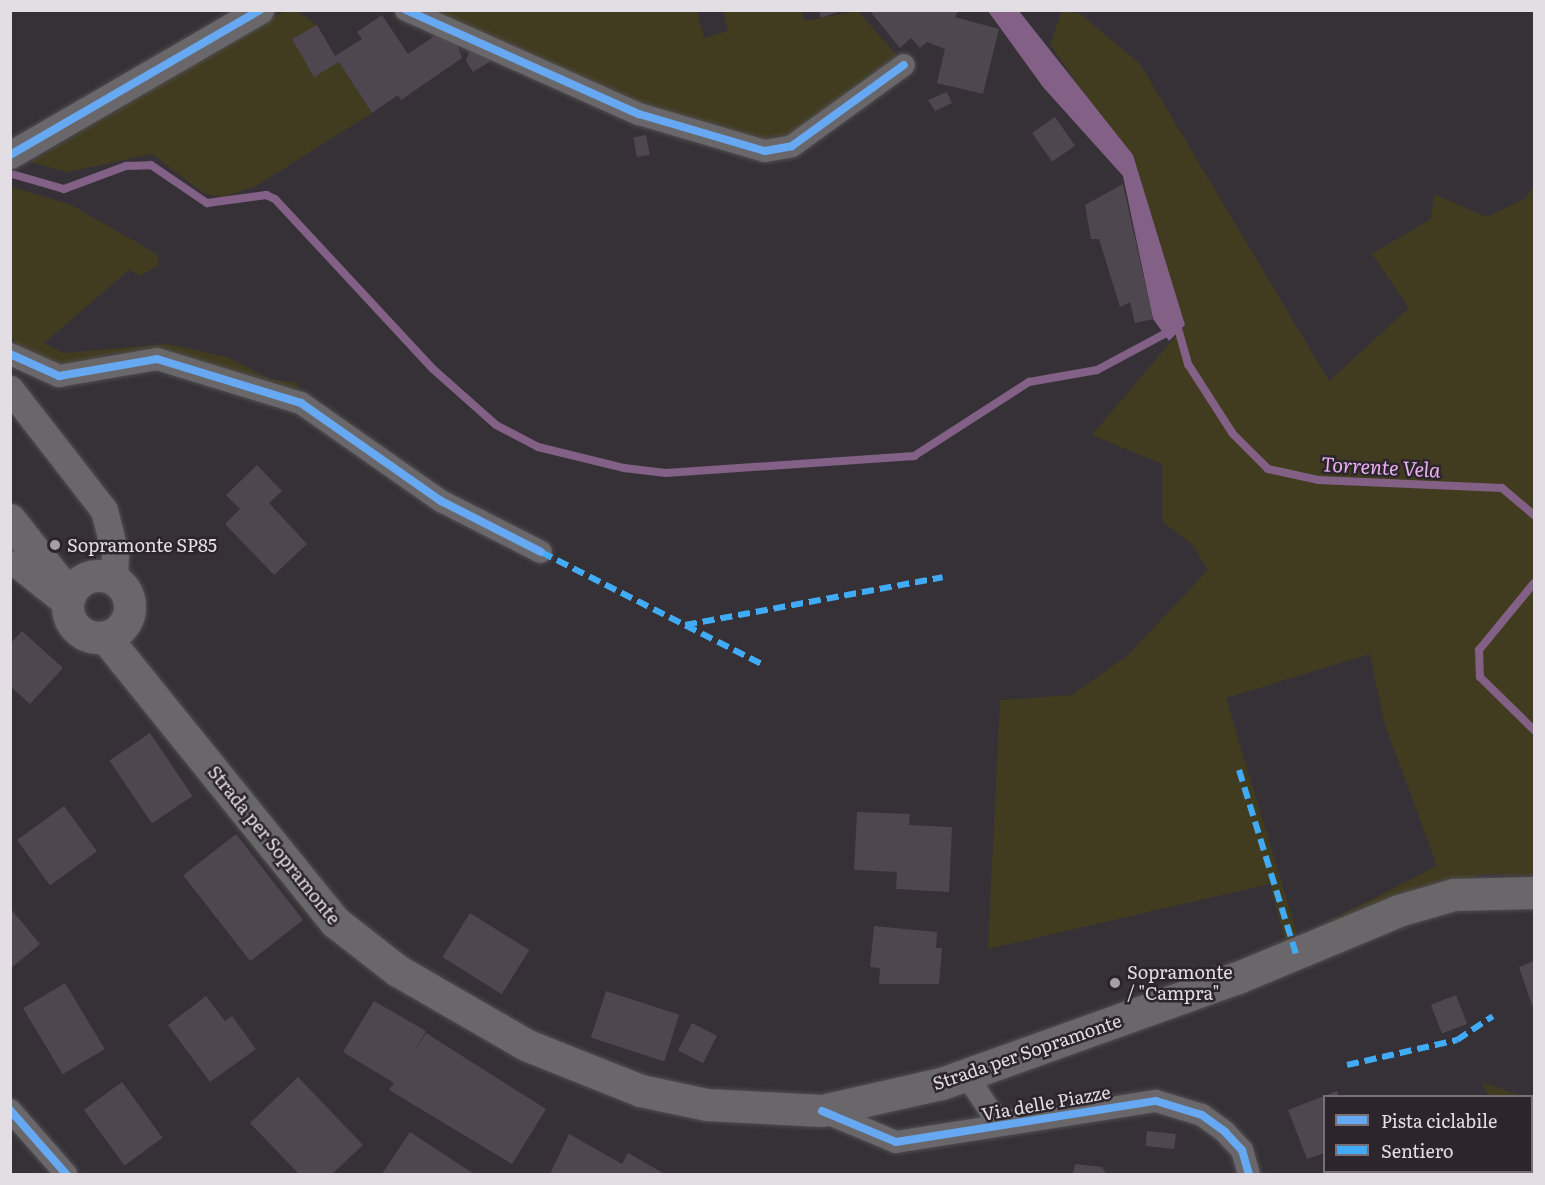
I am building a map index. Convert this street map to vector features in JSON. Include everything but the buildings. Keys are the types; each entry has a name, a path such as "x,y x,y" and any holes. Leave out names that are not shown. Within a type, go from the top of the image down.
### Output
{"main road":[{"path":"10,520 69,602 81,633 106,638 120,632 131,604 114,579 88,578 69,602"},
{"name":"Strada per Sopramonte","path":"106,638 334,922 398,971 528,1046 641,1091 707,1105 822,1111 967,1076 1236,979 1399,911 1454,895 1534,893"}],"street":[{"path":"10,155 260,10"},
{"path":"406,10 639,114 765,151 792,146 904,65"},
{"path":"10,354 59,376 157,359 290,399 441,501 541,552"},
{"path":"10,389 104,510 115,553 114,579"},
{"path":"10,562 69,602"},
{"name":"Via delle Piazze","path":"967,1076 996,1120 1039,1123"},
{"name":"Via delle Piazze","path":"822,1111 896,1142 1039,1123 1156,1101 1202,1115 1225,1132 1242,1150 1250,1174"},
{"path":"10,1110 66,1174"}],"shaded area":[{"path":"285,11 297,11 317,25 292,39 314,76 339,62 372,113 256,186 223,197 205,194 152,154 68,172 30,162"},
{"path":"427,11 697,11 704,38 728,31 723,11 801,11 805,21 858,11 899,58 799,134 766,142 655,111"},
{"path":"988,11 1019,11 1133,155 1185,325 1169,341 1153,319 1123,176 1043,87"},
{"path":"1062,11 1079,13 1140,64 1329,381 1409,308 1372,254 1431,219 1434,194 1487,217 1524,199 1534,187 1534,876 1487,874 1417,890 1286,944 1270,884 988,949 1000,700 1072,695 1128,655 1208,570 1193,545 1162,521 1162,464 1092,435 1185,325 1133,155 1107,128 1050,44","holes":["1370,654 1384,722 1437,866 1298,937 1226,698"]},
{"path":"10,186 71,205 157,254 159,265 140,276 129,270 44,343 63,353 168,344 227,357 270,379 297,382 298,393 154,352 111,354 64,369 24,353 11,337"},
{"path":"1482,1082 1518,1095 1488,1095"}],"waterway":[{"path":"12,174 64,189 126,166 151,165 207,203 266,195 275,199 433,369 496,425 538,447 624,468 666,473 914,456 1029,382 1097,370 1172,330"},
{"name":"Torrente Vela","path":"1176,321 1188,364 1233,434 1268,469 1318,480 1502,488 1534,515"},
{"name":"Torrente Vela","path":"1534,583 1479,650 1480,677 1534,730"}],"marked path":[{"path":"541,552 762,664"},
{"path":"685,625 943,577"},
{"path":"1239,770 1296,954"},
{"path":"1347,1065 1457,1040 1493,1016"}],"cycle path":[{"path":"10,155 260,10"},
{"path":"406,10 639,114 765,151 792,146 904,65"},
{"path":"10,354 59,376 157,359 301,403 441,501 541,552"},
{"path":"822,1111 896,1142 1156,1101 1202,1115 1225,1132 1242,1150 1249,1174"},
{"path":"10,1110 66,1174"}],"place":[{"name":"Sopramonte SP85","path":"55,545"},
{"name":"Sopramonte / \"Campra\"","path":"1115,983"}]}
